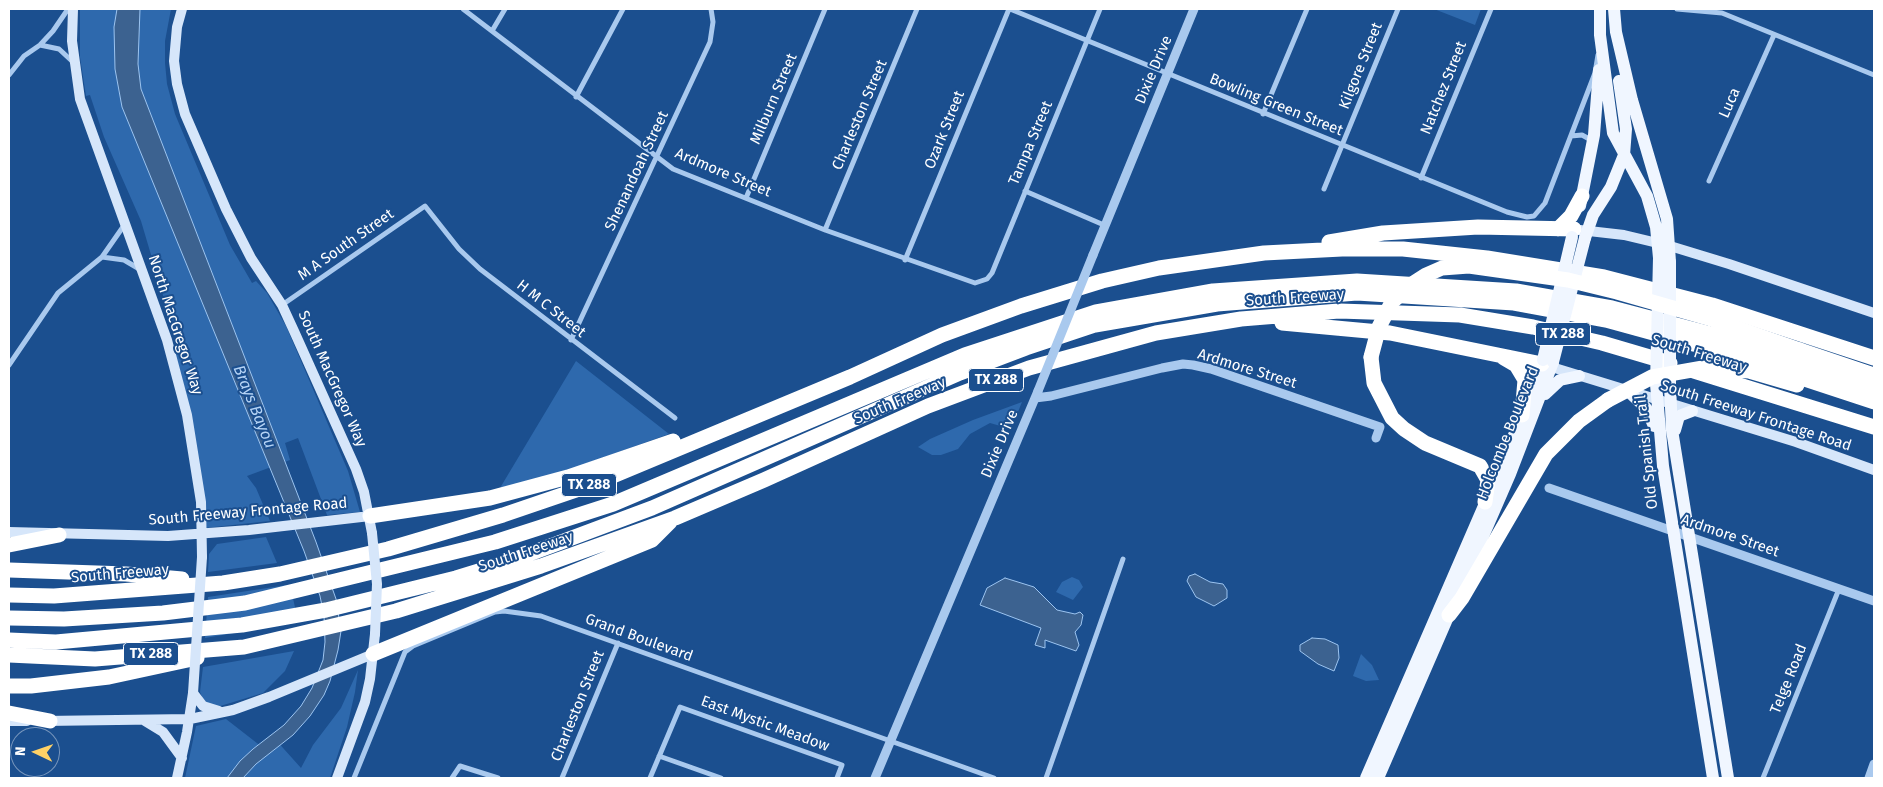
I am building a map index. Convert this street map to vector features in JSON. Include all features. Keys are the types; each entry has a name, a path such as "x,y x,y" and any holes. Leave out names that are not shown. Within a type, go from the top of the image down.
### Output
{"highway":[{"path":"1558,229 1571,216 1582,196"},
{"path":"1264,252 1383,233 1478,227 1558,229 1579,234"},
{"name":"South Freeway","path":"9,595 54,596 223,583 280,574 388,549 503,515 591,485 850,377 942,335 1021,306 1102,281 1159,268 1264,252 1403,249 1487,258 1592,275 1712,306 1874,358"},
{"path":"1486,502 1488,480 1480,466 1425,443 1404,429 1392,418 1374,383 1371,357 1379,327 1392,302 1412,284 1442,268 1469,266 1568,280 1617,292 1708,318 1874,376"},
{"path":"9,618 64,619 163,613 245,603 495,542 613,504 965,355 1096,312 1213,291 1357,281 1516,290 1612,308 1722,337 1874,388"},
{"path":"9,640 56,642 103,639 242,625 391,595 505,563 652,508 960,373 1026,348 1095,325 1217,304 1357,293 1514,303 1606,320 1719,351 1874,402"},
{"name":"South Freeway","path":"9,655 96,659 244,647 396,611 541,566 675,518 928,406 1029,368 1156,333 1241,319 1339,311 1375,311 1460,315 1533,327 1602,343 1874,427"},
{"path":"1241,319 1390,333 1547,364"},
{"path":"1499,354 1516,365 1525,380 1522,415"},
{"path":"1449,615 1462,598 1546,454 1579,421 1608,400 1652,377 1703,368 1749,371 1796,384 1874,410"},
{"path":"370,516 432,509 496,496 568,476 784,404"},
{"path":"367,656 652,540 675,518"},
{"path":"9,545 59,534"},
{"path":"9,570 126,574 223,583"},
{"path":"10,686 32,686 109,677 244,647"},
{"path":"9,713 50,721"}],"main road":[{"name":"North MacGregor Way","path":"73,9 74,63 80,99 170,349 187,415 200,502 202,557 190,719 177,778"},
{"name":"South MacGregor Way","path":"182,9 177,27 174,61 177,84 185,114 251,258 282,305 356,469 370,516 377,584 375,634 367,656 365,702 337,778"},
{"name":"Old Spanish Trail","path":"1600,9 1600,35 1611,123 1624,155 1646,196 1664,245"},
{"name":"Old Spanish Trail","path":"1614,9 1616,32 1632,100 1667,219 1664,260 1670,404 1689,537 1728,778"},
{"name":"Holcombe Boulevard","path":"1579,234 1616,177 1624,155 1626,129 1616,63 1616,32"},
{"name":"Holcombe Boulevard","path":"1378,778 1449,615 1537,404 1579,234 1582,196 1593,141 1600,35"},
{"path":"1579,234 1624,235 1664,245 1729,264 1874,313"},
{"name":"Old Spanish Trail","path":"1664,260 1656,384 1659,442 1713,778"},
{"name":"Holcombe Boulevard","path":"1366,778 1522,415 1547,364"},
{"name":"South Freeway Frontage Road","path":"1547,364 1579,376 1796,442 1874,470"},
{"path":"1537,404 1554,384 1579,376"},
{"path":"1628,391 1651,415 1659,442"},
{"path":"1674,440 1679,416 1692,411"},
{"name":"South Freeway Frontage Road","path":"9,532 168,536 249,530 370,516"},
{"path":"1691,644 1706,641"},
{"path":"9,721 190,719 228,711 269,697 367,656"},
{"path":"192,693 203,706 228,711"},
{"path":"142,720 159,728 171,740 182,758"},
{"path":"1710,756 1724,753"}],"street":[{"path":"9,75 24,56 40,45 58,25 68,9"},
{"name":"Ardmore Street","path":"464,9 576,97 657,158 680,172 905,260 970,282 981,282"},
{"path":"492,31 505,9"},
{"path":"576,97 623,9"},
{"name":"Shenandoah Street","path":"571,340 710,42 713,22 711,9"},
{"name":"Milburn Street","path":"746,198 825,9"},
{"name":"Charleston Street","path":"825,230 917,9"},
{"name":"Bowling Green Street","path":"1009,9 1421,178 1507,212 1527,217 1534,216 1545,203 1571,136"},
{"name":"Ozark Street","path":"905,260 1009,9"},
{"name":"Tampa Street","path":"981,282 992,273 1100,9"},
{"name":"Dixie Drive","path":"875,778 1036,394 1194,9"},
{"path":"1263,114 1307,9"},
{"name":"Kilgore Street","path":"1324,189 1398,9"},
{"name":"Natchez Street","path":"1421,178 1490,9"},
{"path":"1677,9 1722,13 1874,75"},
{"path":"1593,141 1582,135 1571,136 1595,73 1600,35"},
{"name":"Luca","path":"1709,182 1774,35"},
{"path":"40,45 59,49 74,63"},
{"path":"1025,191 1104,226"},
{"name":"M A South Street","path":"282,305 425,206"},
{"name":"H M C Street","path":"425,206 459,249 480,269 675,418"},
{"path":"9,365 58,293 102,257 126,223"},
{"path":"102,257 124,260 143,271"},
{"name":"Ardmore Street","path":"1036,394 1162,368 1184,364 1193,365 1211,369 1380,428 1376,438"},
{"name":"Ardmore Street","path":"1549,488 1874,601"},
{"path":"1046,778 1123,559"},
{"name":"Telge Road","path":"1763,778 1839,589"},
{"name":"Grand Boulevard","path":"354,778 399,662 405,652 413,646 495,612 504,611 541,616 994,778"},
{"name":"Charleston Street","path":"562,778 618,643"},
{"name":"East Mystic Meadow","path":"659,756 680,707 842,765 837,778"},
{"path":"650,778 659,756 721,778"},
{"path":"1869,778 1874,764"},
{"path":"452,778 460,766 498,778"}],"shaded area":[{"path":"80,9 171,9 165,41 165,63 167,84 175,114 230,245 252,283 256,281 267,293 286,326 348,471 360,512 327,515 298,438 285,443 290,460 247,476 256,488 270,521 205,528 174,349 178,346 141,221 104,137 90,95 86,96 80,57"},
{"path":"1434,9 1481,9 1475,25"},
{"path":"576,361 669,434 554,475 500,488"},
{"path":"1022,402 1011,429 990,423 970,434 958,449 941,455 932,455 918,447 930,439 973,420"},
{"path":"266,537 277,563 208,572 209,554 217,544"},
{"path":"1072,577 1079,580 1083,587 1073,600 1056,592 1062,582"},
{"path":"287,585 293,598 298,622 205,638 208,597"},
{"path":"294,651 285,671 263,693 217,707 206,702 202,697 200,692 203,667"},
{"path":"1361,654 1372,665 1379,680 1366,681 1353,676"},
{"path":"358,670 347,727 330,778 185,778 196,726 226,719 262,747 275,739 301,768 313,745 341,708"}],"water":[{"name":"Brays Bayou","path":"117,9 140,9 138,64 141,89 316,542 336,599 341,631 330,681 324,695 310,716 293,735 256,764 243,778 227,778 240,761 284,725 301,706 312,688 323,660 325,642 324,616 320,596 304,551 122,107 115,69 114,27"},
{"path":"1195,574 1210,582 1223,584 1227,590 1227,598 1214,606 1196,597 1187,581 1189,576"},
{"path":"1005,578 1034,587 1057,610 1075,614 1080,612 1083,615 1081,625 1075,632 1079,645 1076,651 1045,640 1045,648 1035,645 1041,628 980,605 987,588"},
{"path":"1312,638 1325,639 1338,645 1339,658 1334,671 1318,664 1300,651 1300,645"}]}
